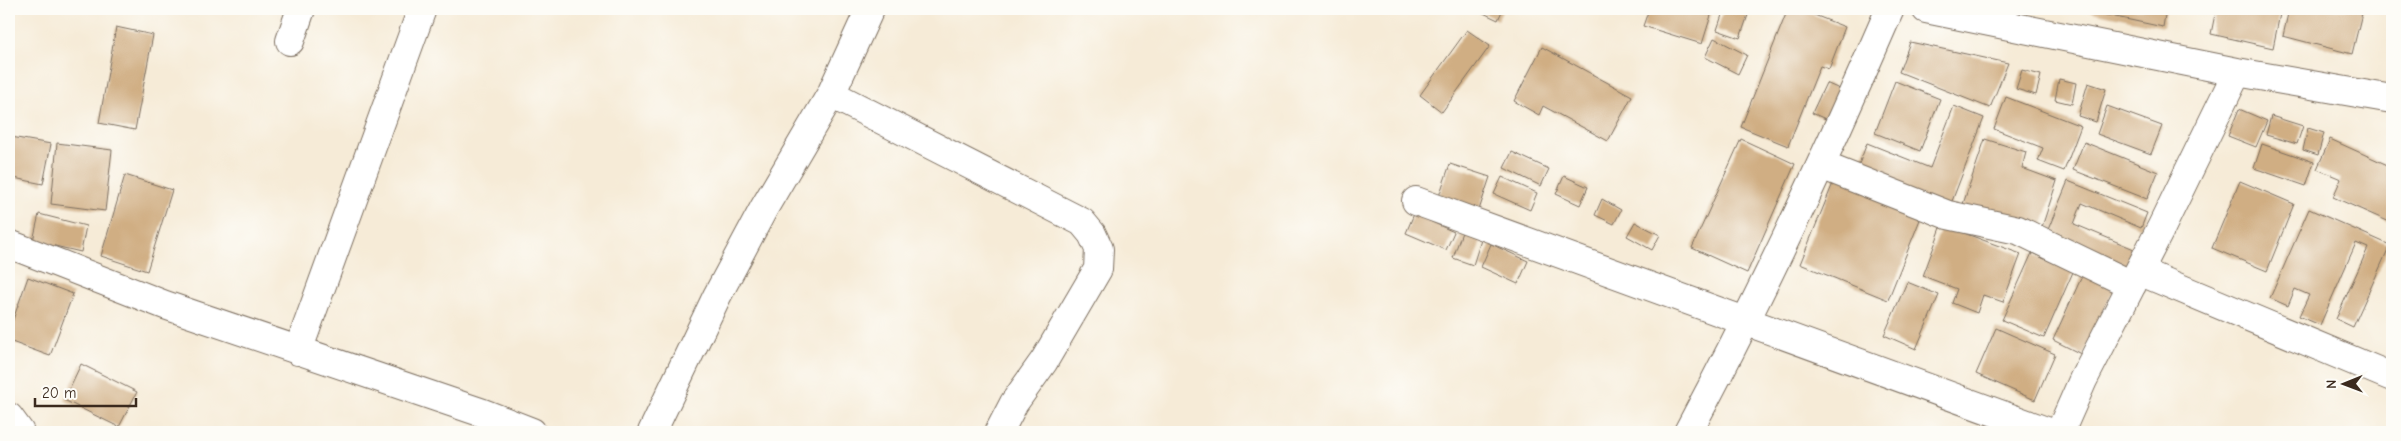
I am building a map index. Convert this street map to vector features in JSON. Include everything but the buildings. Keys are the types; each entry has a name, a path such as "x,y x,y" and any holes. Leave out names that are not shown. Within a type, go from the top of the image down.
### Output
{"street":[{"path":"290,41 301,9"},
{"path":"298,350 422,9"},
{"path":"652,432 717,296 760,216 831,94 870,9"},
{"path":"1688,432 1747,322 1821,165 1890,9"},
{"path":"1926,9 2237,72 2392,99"},
{"path":"2060,432 2083,380 2237,72"},
{"path":"831,94 1082,222 1092,234 1099,249 1098,269 1044,361 1014,403 999,432"},
{"path":"1821,165 1948,215 2018,230 2135,278 2392,377"},
{"path":"1416,201 2049,432"},
{"path":"9,244 165,306 483,413 532,432"},
{"path":"9,417 20,432"}]}
